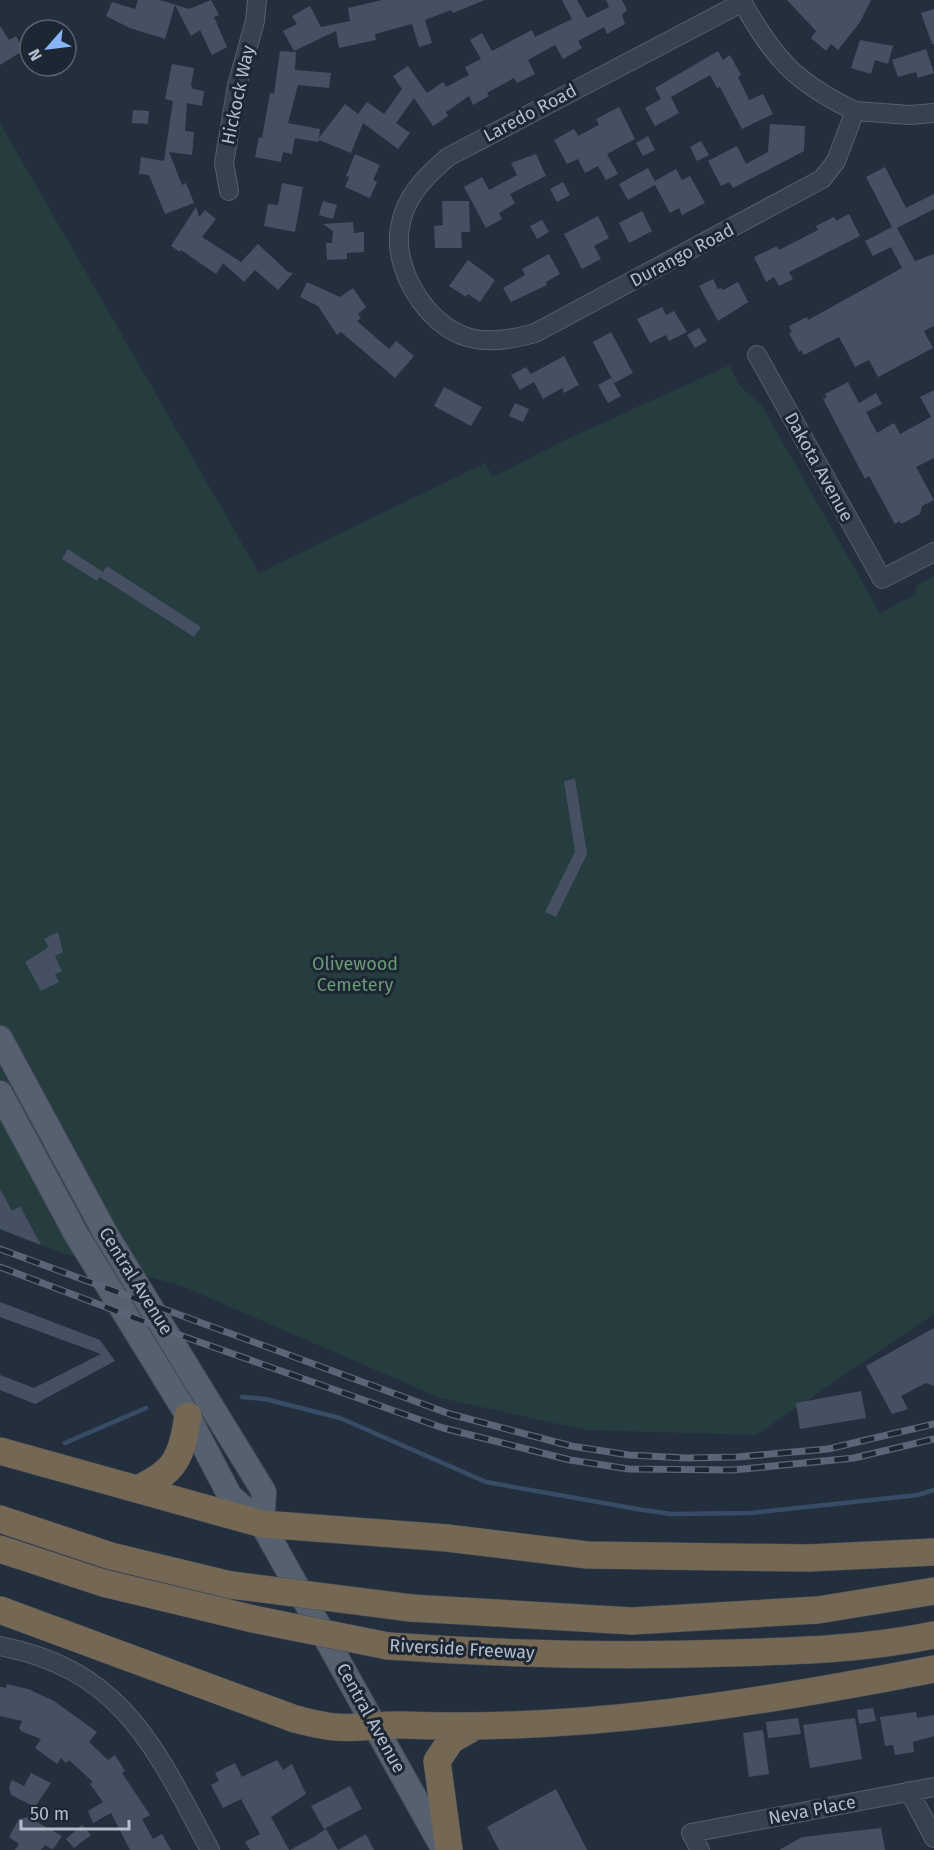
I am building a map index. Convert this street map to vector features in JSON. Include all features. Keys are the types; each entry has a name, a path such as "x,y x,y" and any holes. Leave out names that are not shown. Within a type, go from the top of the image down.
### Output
{"highway":[{"path":"137,1489 161,1478 171,1467 183,1446 188,1416"},
{"path":"0,1451 262,1524 447,1538 587,1555 808,1558 934,1552"},
{"name":"Riverside Freeway","path":"0,1519 111,1556 231,1585 411,1608 632,1621 818,1610 934,1591"},
{"name":"Riverside Freeway","path":"0,1549 103,1583 253,1619 388,1646 459,1651 632,1656 822,1650 934,1635"},
{"path":"0,1610 295,1719 336,1727 375,1724 472,1728 660,1715 829,1690 934,1669"},
{"path":"449,1850 437,1761 451,1740 472,1728"}],"main road":[{"name":"Central Avenue","path":"0,1038 107,1236 264,1492 262,1524"},
{"name":"Central Avenue","path":"0,1093 76,1234 188,1416 230,1496 262,1524 444,1850"}],"street":[{"name":"Hickock Way","path":"229,191 224,163 237,86 255,21 257,0"},
{"path":"742,1 767,44 785,66 804,83 855,111 910,115 934,113"},
{"name":"Laredo Road","path":"409,285 400,254 399,228 408,202 421,180 448,157 742,1"},
{"name":"Durango Road","path":"409,285 435,318 467,337 509,340 536,333 822,179 836,161 855,111"},
{"name":"Dakota Avenue","path":"757,355 882,579 934,552"},
{"path":"0,1646 47,1659 79,1673 129,1714 158,1756 210,1850"},
{"name":"Neva Place","path":"700,1850 691,1833 934,1787"},
{"path":"909,1791 934,1838"}],"green space":[{"name":"Olivewood Cemetery","path":"0,123 259,573 485,463 493,477 563,441 730,365 738,384 762,406 880,613 916,594 916,586 934,576 934,1314 756,1435 586,1430 440,1398 182,1286 59,1252 0,1230"}],"building":[{"path":"138,0 160,0 189,9 211,0 219,15 214,17 227,47 212,55 200,30 191,36 175,5 165,39 130,28 106,16 112,2 135,9"},
{"path":"382,0 485,0 453,13 451,10 425,20 432,43 419,47 412,24 375,34 376,40 339,48 336,31 294,51 283,31 297,24 292,16 310,6 321,27 350,21 348,8"},
{"path":"562,0 577,0 587,18 609,7 606,0 622,0 627,10 622,15 625,24 607,34 604,27 578,41 582,48 563,59 555,45 528,60 535,74 517,83 514,78 487,93 489,96 473,105 469,96 446,112 448,116 433,126 414,98 396,123 410,133 398,149 363,123 351,153 319,140 318,142 295,138 292,154 283,152 281,162 255,157 259,137 262,138 270,93 274,94 280,51 296,52 295,70 331,73 329,88 298,85 288,123 320,129 319,138 345,104 358,114 367,102 384,114 402,89 393,76 408,66 427,93 443,82 446,87 469,75 465,67 481,59 470,40 482,33 492,51 532,30 535,37 572,19"},
{"path":"787,0 871,0 860,22 838,50 831,44 826,51 811,38 816,31"},
{"path":"934,9 934,44 932,44 921,13"},
{"path":"0,26 9,40 16,36 18,54 0,65"},
{"path":"860,40 893,46 888,64 875,60 871,74 851,68"},
{"path":"926,49 934,73 918,78 916,72 898,77 892,60"},
{"path":"718,51 723,60 730,55 741,75 738,77 749,100 763,94 773,114 742,129 720,87 717,88 710,75 671,97 679,113 655,126 645,108 661,99 655,88"},
{"path":"172,64 194,68 191,85 193,89 204,91 202,106 187,103 185,131 194,132 192,155 169,152 182,185 186,183 194,203 165,214 149,175 139,174 141,157 164,161 173,101 165,99"},
{"path":"619,107 635,139 607,154 618,174 606,180 598,166 585,173 578,159 567,164 554,140 574,129 578,136 599,125 596,119"},
{"path":"133,110 149,111 148,124 132,123"},
{"path":"770,124 805,126 804,151 733,188 729,182 721,186 708,161 737,146 746,164 768,152"},
{"path":"648,136 655,150 643,156 636,143"},
{"path":"701,141 709,155 697,161 690,147"},
{"path":"355,154 380,165 373,180 377,182 370,198 345,187 349,177 346,176"},
{"path":"536,154 546,176 510,194 515,203 499,213 502,219 486,228 464,187 482,177 489,190 517,175 511,163"},
{"path":"885,167 906,208 934,194 934,209 897,228 915,261 934,254 934,326 924,331 933,348 878,377 869,360 855,367 839,337 804,355 801,350 799,352 789,333 792,332 789,326 807,317 808,320 902,268 891,247 873,256 865,241 892,227 866,177"},
{"path":"648,168 655,181 676,169 682,180 690,176 705,203 682,215 679,208 670,213 655,185 628,200 619,184"},
{"path":"563,182 570,195 557,202 550,189"},
{"path":"282,183 303,187 295,232 264,226 268,204 278,205"},
{"path":"323,201 337,205 333,219 319,215"},
{"path":"442,201 469,201 470,232 461,232 462,248 435,248 434,226 443,225"},
{"path":"196,207 199,217 205,210 216,219 202,237 241,262 258,244 288,272 293,273 278,290 255,270 244,282 223,263 216,274 181,250 180,252 171,246"},
{"path":"642,211 652,231 629,243 619,223"},
{"path":"849,214 860,236 789,272 793,279 779,286 774,277 766,282 754,257 777,246 779,250 818,230 816,226 834,217 836,221"},
{"path":"598,216 609,238 594,246 601,259 582,269 564,234"},
{"path":"542,220 549,232 537,239 530,226"},
{"path":"353,222 354,233 364,232 364,252 347,253 347,259 327,260 326,243 332,243 333,231 323,224"},
{"path":"549,254 560,274 546,282 547,285 511,302 503,288 525,275 522,269"},
{"path":"468,260 495,280 480,302 468,294 466,297 449,286"},
{"path":"713,279 718,289 723,290 738,282 748,302 718,321 699,286"},
{"path":"307,282 340,297 353,288 366,307 358,314 361,318 357,321 389,349 396,341 414,356 395,378 341,332 337,335 318,306 300,297"},
{"path":"662,307 666,315 674,311 687,332 669,341 666,335 650,343 637,319"},
{"path":"699,328 707,341 695,348 687,335"},
{"path":"611,332 633,373 614,383 593,342"},
{"path":"564,356 579,385 564,393 562,388 543,399 534,382 520,390 511,375 526,367 531,374"},
{"path":"611,378 621,396 608,403 598,385"},
{"path":"848,382 859,403 876,393 882,404 866,412 877,433 894,423 900,434 931,417 920,397 934,390 934,458 916,467 934,500 922,506 920,514 901,524 900,521 895,524 869,476 865,479 823,399 827,397 825,394"},
{"path":"444,387 482,407 471,426 434,406"},
{"path":"515,403 529,409 523,422 509,416"},
{"path":"68,549 103,572 97,581 62,559"},
{"path":"107,566 201,627 194,637 100,577"},
{"path":"575,779 587,854 556,917 545,912 575,852 564,781"},
{"path":"58,932 63,952 55,956 62,971 55,974 59,982 41,991 25,962 46,949 48,946 44,939"},
{"path":"0,1189 12,1211 20,1206 41,1245 0,1229"},
{"path":"0,1302 100,1340 115,1361 35,1404 0,1390 0,1375 34,1388 101,1354 0,1317"},
{"path":"934,1328 934,1386 926,1383 901,1396 908,1409 892,1414 866,1366"},
{"path":"861,1391 866,1418 800,1429 796,1403"},
{"path":"7,1684 28,1689 54,1701 97,1732 89,1742 108,1760 115,1755 125,1771 122,1773 150,1815 142,1819 153,1839 162,1834 171,1850 130,1850 111,1813 93,1823 88,1811 103,1802 90,1784 93,1782 69,1760 66,1763 61,1758 57,1764 35,1748 41,1739 21,1731 19,1728 22,1721 0,1716 0,1687 6,1688"},
{"path":"873,1708 876,1721 859,1724 857,1710"},
{"path":"916,1712 917,1718 934,1715 934,1736 913,1742 914,1752 895,1755 893,1745 885,1746 880,1717"},
{"path":"798,1718 801,1734 768,1738 766,1722"},
{"path":"855,1718 862,1759 810,1768 803,1725"},
{"path":"763,1730 769,1774 749,1777 743,1733"},
{"path":"277,1760 283,1770 292,1764 306,1794 271,1817 289,1850 250,1850 245,1842 260,1834 241,1799 223,1808 211,1785 219,1781 215,1773 235,1763 242,1777"},
{"path":"31,1773 51,1783 35,1807 11,1795 9,1787 12,1780 24,1786"},
{"path":"350,1786 362,1809 324,1829 311,1806"},
{"path":"556,1789 587,1850 499,1850 487,1827"},
{"path":"28,1817 62,1836 54,1848 51,1849 45,1845 41,1850 15,1850 19,1844 9,1837 19,1819"},
{"path":"82,1825 91,1835 74,1848 66,1839"},
{"path":"881,1828 885,1850 779,1850 802,1837"},
{"path":"326,1829 338,1850 290,1850 314,1837"},
{"path":"366,1834 374,1850 338,1850"}],"waterway":[{"path":"242,1397 265,1399 340,1418 486,1482 671,1514 751,1513 918,1495 934,1490"},
{"path":"65,1443 146,1408"}],"railway":[{"path":"0,1249 450,1414 571,1446 629,1455 686,1458 737,1457 828,1449 934,1424"},
{"path":"0,1267 185,1337 443,1428 570,1460 629,1469 733,1470 854,1458 934,1439"}]}
